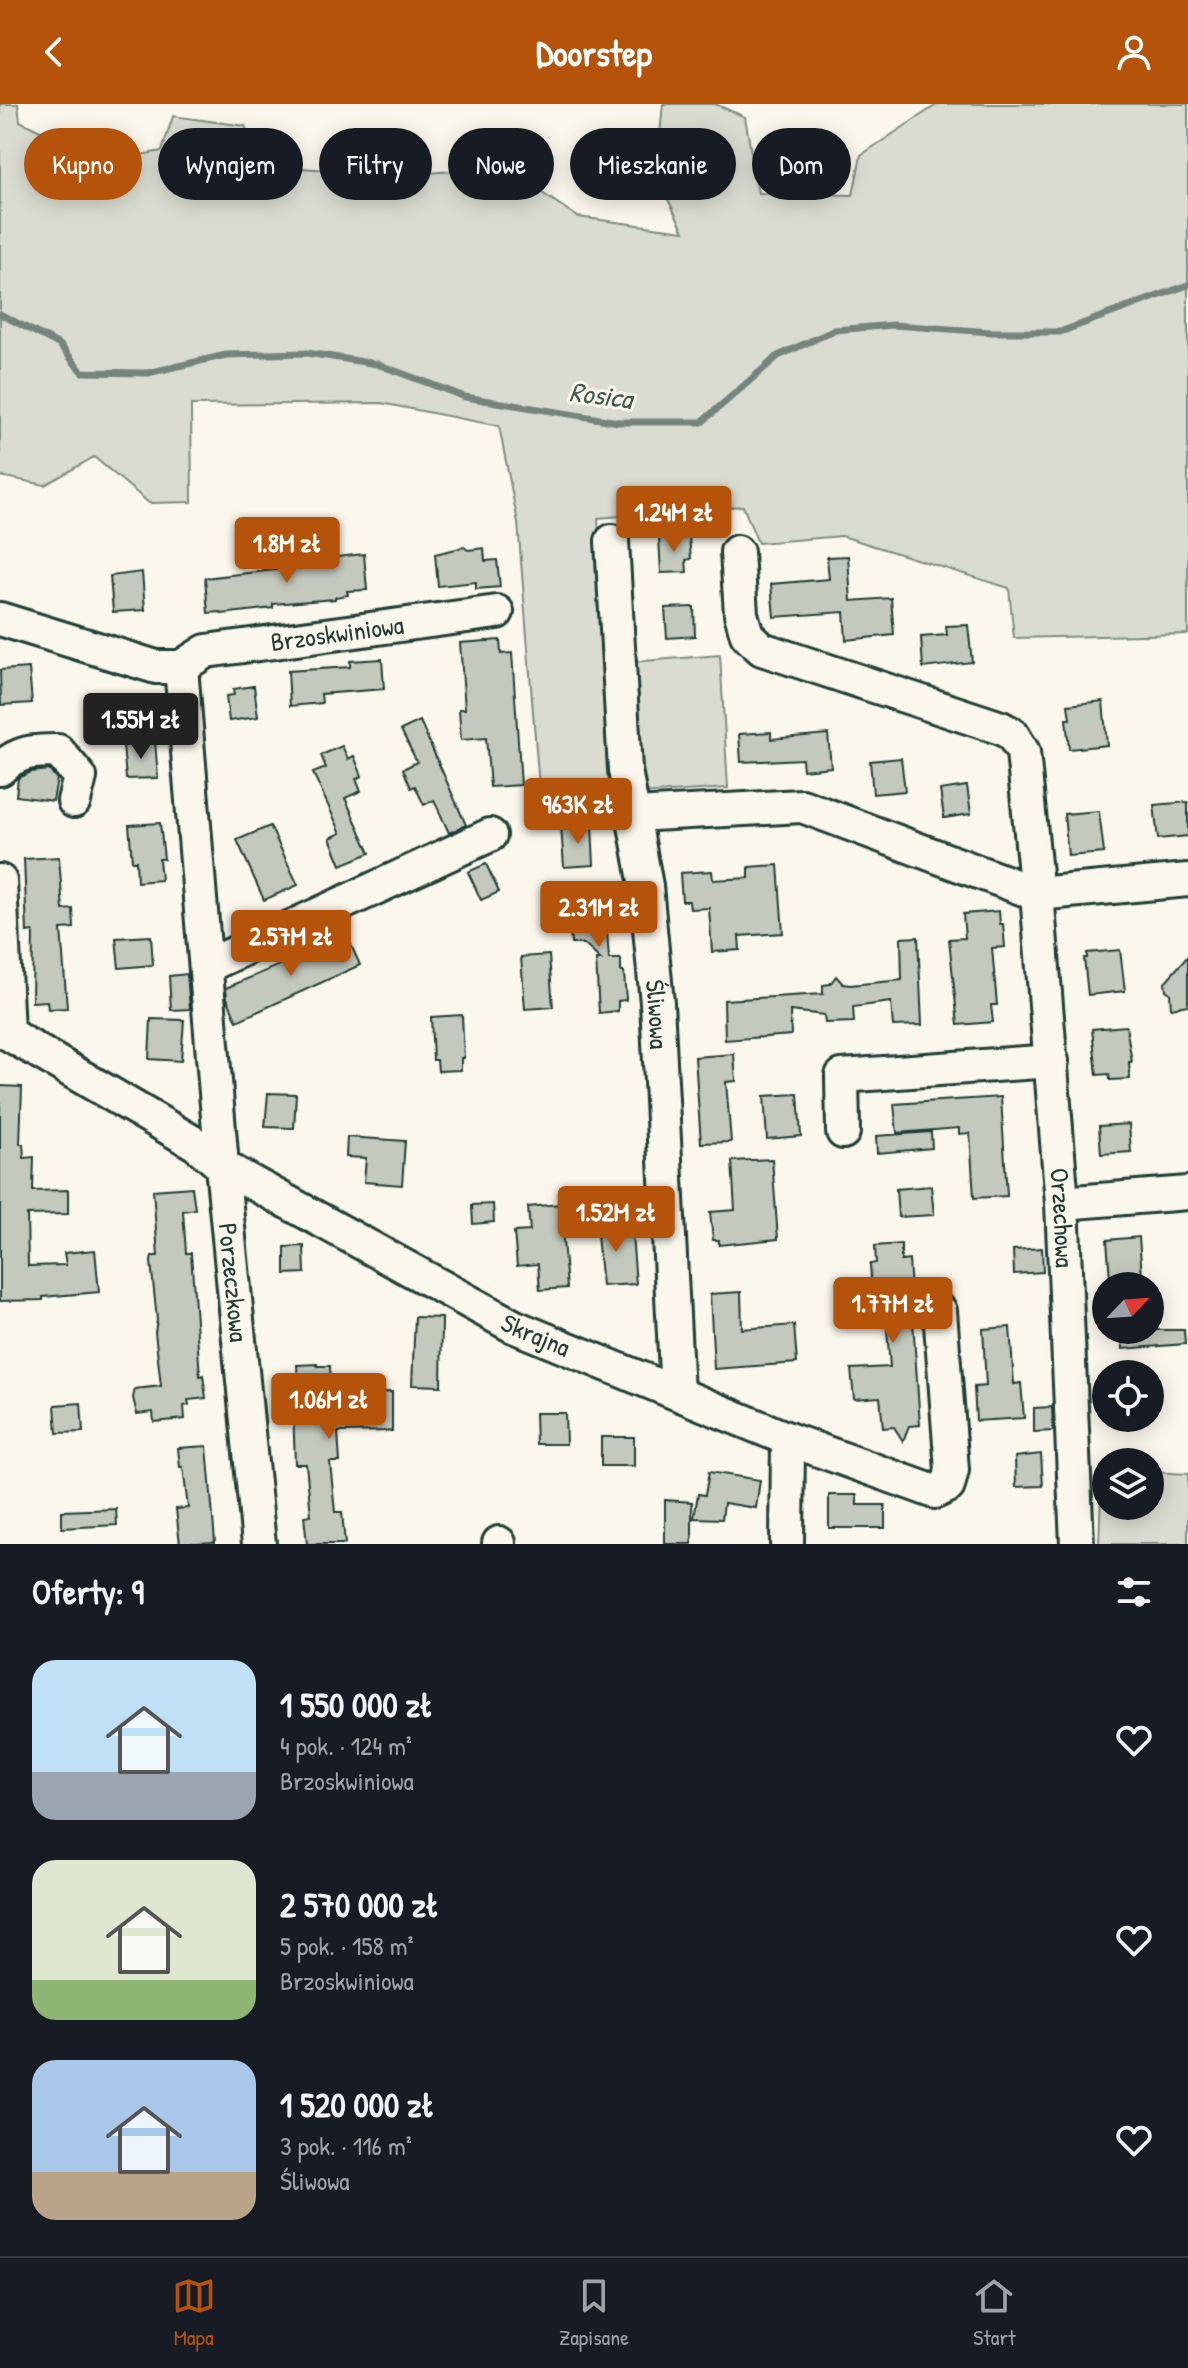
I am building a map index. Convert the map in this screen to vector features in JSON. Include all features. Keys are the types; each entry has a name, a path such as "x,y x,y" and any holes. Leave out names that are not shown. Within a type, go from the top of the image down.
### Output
{"street":[{"name":"Śliwowa","path":"612,541 625,770 646,886 657,1003 677,1393"},
{"name":"Orzechowa","path":"737,552 741,614 747,635 762,649 1001,728 1012,734 1023,752 1062,1203 1077,1544"},
{"name":"Brzoskwiniowa","path":"181,667 206,651 497,612"},
{"path":"0,619 156,667 181,667 222,1166"},
{"path":"0,769 12,757 28,751 58,751 80,777 74,801"},
{"path":"634,815 802,806 1037,894 1188,880"},
{"path":"207,966 490,835"},
{"path":"0,881 4,1031"},
{"name":"Skrajna","path":"4,1031 196,1144 222,1166 513,1326 788,1439 935,1492 948,1486 952,1470 940,1311"},
{"path":"843,1132 842,1076 1052,1061"},
{"name":"Porzeczkowa","path":"222,1166 259,1544"},
{"path":"1062,1203 1188,1193"},
{"path":"787,1544 788,1439"}],"shaded area":[{"path":"0,104 18,104 20,121 34,128 24,128 24,200 142,200 142,155 158,152 158,200 303,200 303,168 319,169 319,200 432,200 432,173 448,172 448,200 553,200 578,217 684,231 668,200 736,200 736,128 661,128 663,104 715,104 745,117 752,158 752,200 851,200 861,155 938,104 1188,104 1188,634 1014,638 1009,588 842,536 758,543 743,506 598,518 616,795 540,800 518,523 499,426 381,403 191,405 192,502 149,503 94,457 45,485 0,476"},
{"path":"173,116 246,128 169,128"},
{"path":"720,655 728,788 640,794 631,662"},
{"path":"1164,1473 1188,1474 1188,1544 1099,1544 1100,1520 1164,1520"}],"building":[{"path":"689,536 691,559 686,560 687,572 661,573 659,538"},
{"path":"464,547 468,550 484,548 485,561 497,560 500,587 476,589 476,582 438,586 435,554"},
{"path":"364,554 367,590 347,591 348,595 335,599 273,604 273,608 208,613 205,578 300,567 299,561"},
{"path":"848,556 851,601 891,598 894,635 846,640 844,612 774,617 771,584 829,579 827,557"},
{"path":"142,572 145,610 113,612 110,576"},
{"path":"694,607 695,636 667,638 665,608"},
{"path":"968,625 972,662 923,668 921,637 947,635 946,626"},
{"path":"500,640 501,654 512,653 521,785 490,787 486,738 461,740 459,709 465,709 460,643"},
{"path":"382,659 384,689 321,694 322,703 290,706 288,671 350,667 350,661"},
{"path":"29,668 32,703 1,705 0,670"},
{"path":"254,686 258,717 229,721 226,696 234,695 233,689"},
{"path":"1103,701 1107,745 1069,749 1068,705"},
{"path":"420,721 466,825 449,833 434,800 424,805 415,786 411,788 403,769 417,762 401,730"},
{"path":"771,732 771,739 828,734 831,767 803,770 802,759 741,762 739,734"},
{"path":"155,741 158,778 126,779 123,745"},
{"path":"342,746 348,759 354,756 362,776 356,779 361,791 345,798 370,853 341,865 330,838 341,833 313,773 326,768 321,755"},
{"path":"901,758 905,791 873,794 870,761"},
{"path":"49,770 57,779 53,801 16,796 18,778 31,772"},
{"path":"967,786 971,814 944,818 940,790"},
{"path":"1188,802 1188,836 1158,839 1154,805"},
{"path":"1099,811 1104,853 1068,856 1064,814"},
{"path":"160,823 164,859 159,859 161,880 137,882 129,825"},
{"path":"592,825 594,865 564,867 561,826"},
{"path":"270,826 298,885 264,900 237,840"},
{"path":"59,857 63,910 73,909 74,928 61,929 67,1008 48,1009 47,1001 32,1002 33,931 27,932 24,859"},
{"path":"486,864 499,892 481,900 468,872"},
{"path":"778,865 783,933 739,936 740,950 712,952 709,908 690,909 689,901 682,901 680,873 712,871 713,880 749,878 749,867"},
{"path":"604,890 609,959 621,959 626,1000 618,1001 618,1011 599,1013 596,960 601,960 584,944 571,944 569,913 582,912 581,891"},
{"path":"999,911 1005,947 992,948 997,1005 991,1005 993,1022 958,1025 949,939 965,938 963,914"},
{"path":"151,936 153,965 119,968 116,938"},
{"path":"347,936 360,965 237,1021 226,988"},
{"path":"918,937 922,1025 893,1026 891,1002 853,1007 854,1022 825,1023 824,1015 790,1011 791,1035 725,1040 724,1000 823,994 823,985 830,984 836,976 843,984 850,985 902,980 901,938"},
{"path":"1120,950 1125,991 1088,995 1084,958 1087,958 1087,953"},
{"path":"549,955 553,1007 525,1009 521,957"},
{"path":"1188,956 1188,1005 1171,1008 1165,982"},
{"path":"187,974 190,1009 171,1010 169,976"},
{"path":"462,1015 464,1058 461,1058 461,1070 438,1071 437,1060 433,1060 431,1017"},
{"path":"151,1019 184,1020 181,1061 149,1059"},
{"path":"1126,1026 1132,1062 1129,1062 1130,1079 1110,1080 1109,1074 1097,1075 1092,1029"},
{"path":"734,1054 736,1081 726,1082 731,1142 701,1143 695,1057"},
{"path":"0,1086 22,1087 20,1144 23,1144 24,1158 34,1157 33,1191 68,1190 68,1214 27,1215 28,1266 66,1265 64,1253 95,1250 99,1292 43,1297 43,1300 0,1301"},
{"path":"268,1093 296,1094 294,1128 265,1127"},
{"path":"798,1094 801,1136 767,1139 764,1096"},
{"path":"1001,1097 1007,1196 974,1198 970,1133 959,1134 959,1128 897,1133 894,1104"},
{"path":"1129,1124 1131,1152 1101,1154 1099,1126"},
{"path":"931,1132 932,1148 877,1153 876,1136"},
{"path":"347,1137 405,1141 402,1185 364,1182 366,1158 346,1157"},
{"path":"772,1159 778,1239 719,1245 719,1240 713,1240 710,1212 735,1210 732,1161"},
{"path":"931,1186 934,1215 898,1217 896,1189"},
{"path":"192,1187 195,1209 183,1211 186,1253 191,1253 200,1376 203,1375 206,1398 188,1400 189,1405 184,1406 185,1419 154,1422 153,1412 137,1414 133,1398 135,1389 161,1386 151,1262 152,1256 158,1256 153,1190"},
{"path":"493,1204 494,1222 473,1224 472,1205"},
{"path":"560,1204 567,1288 540,1290 538,1264 517,1266 514,1232 530,1231 528,1207"},
{"path":"631,1222 636,1284 602,1286 596,1225"},
{"path":"1139,1237 1142,1272 1109,1272 1107,1240"},
{"path":"901,1244 901,1261 909,1260 920,1425 909,1426 903,1441 894,1427 883,1428 880,1397 854,1399 851,1369 890,1367 884,1293 872,1294 870,1264 876,1263 875,1246"},
{"path":"304,1246 305,1273 285,1274 285,1247"},
{"path":"1042,1248 1043,1272 1014,1274 1013,1250"},
{"path":"741,1292 742,1329 794,1325 797,1363 714,1369 710,1294"},
{"path":"415,1317 442,1318 441,1386 412,1385"},
{"path":"1010,1327 1014,1384 1021,1383 1024,1418 976,1421 974,1387 986,1386 983,1329"},
{"path":"1164,1330 1184,1330 1185,1344 1123,1349 1122,1344 1164,1344"},
{"path":"297,1365 330,1366 331,1393 392,1392 392,1431 338,1432 340,1462 330,1462 335,1512 342,1512 345,1544 307,1544 304,1516 311,1515 306,1464 295,1464 292,1381 298,1381"},
{"path":"81,1403 83,1432 57,1433 55,1405"},
{"path":"1052,1407 1053,1431 1034,1432 1034,1408"},
{"path":"535,1413 565,1413 566,1444 536,1444"},
{"path":"601,1437 634,1437 634,1466 601,1466"},
{"path":"207,1446 215,1542 180,1544 176,1509 188,1508 178,1448"},
{"path":"1041,1454 1043,1486 1016,1487 1015,1457"},
{"path":"709,1472 760,1480 756,1508 724,1503 722,1519 694,1518 698,1494 705,1495"},
{"path":"829,1495 857,1495 857,1505 885,1505 885,1528 829,1528"},
{"path":"665,1500 692,1502 692,1544 665,1544"},
{"path":"116,1509 117,1525 62,1528 62,1511"}],"waterway":[{"name":"Rosica","path":"0,314 60,345 82,372 148,373 226,355 307,353 377,364 465,397 619,422 702,422 778,356 835,330 893,325 991,332 1060,332 1188,285"}]}
